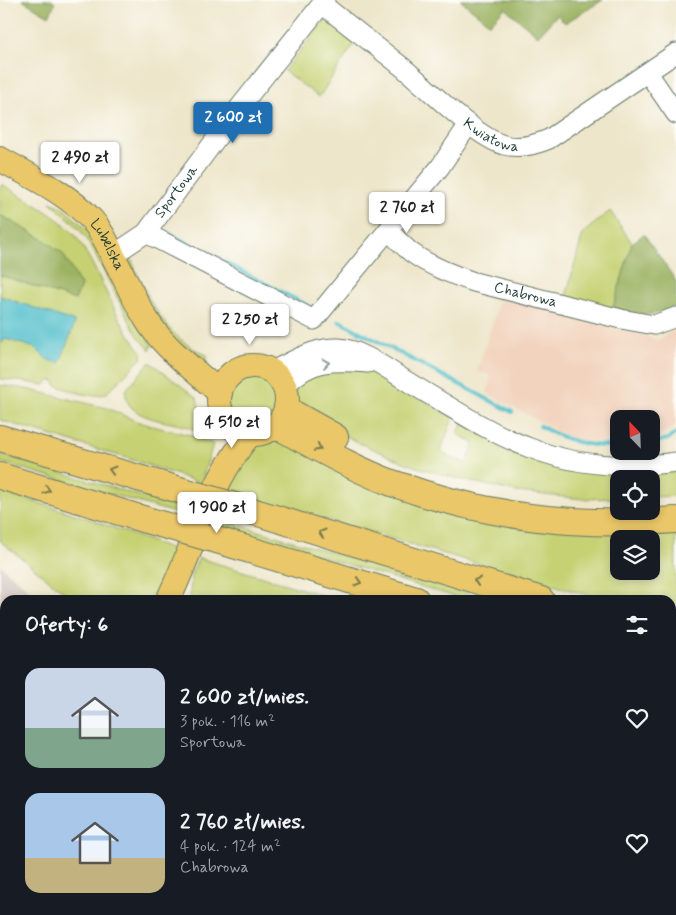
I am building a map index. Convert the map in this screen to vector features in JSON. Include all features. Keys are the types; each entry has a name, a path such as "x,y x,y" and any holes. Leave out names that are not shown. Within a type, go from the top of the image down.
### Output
{"highway":[{"path":"266,408 294,414 345,442 391,464 438,481 517,500 610,507"},
{"path":"266,408 283,429 340,459 385,480 476,508 535,519 579,522 676,520"},
{"path":"0,438 242,508 525,595"},
{"path":"0,476 399,595"},
{"path":"660,505 676,504"}],"main road":[{"name":"Lubelska","path":"0,159 51,188 78,207 102,233 146,319 164,342 183,359 225,383"},
{"path":"179,589 221,476 266,408 258,366 237,370 225,383 221,410 266,408"}],"street":[{"name":"Kwiatowa","path":"324,2 469,124 492,140 504,145 535,145 549,140 676,53"},
{"name":"Sportowa","path":"113,255 146,233 239,108 324,2"},
{"path":"648,73 676,114"},
{"path":"146,233 314,320 440,167 469,124"},
{"name":"Chabrowa","path":"388,230 411,252 474,282 621,319 654,324 676,316"},
{"path":"266,408 295,358 317,350 340,348 359,352 488,428 530,448 569,460 604,465 636,466 676,462"}],"shaded area":[{"path":"500,298 659,340 676,329 676,425 660,436 660,410 610,410 610,442 572,439 487,393 490,375 477,372"},
{"path":"0,565 35,595 0,595"}],"green space":[{"path":"22,0 52,0 55,4 49,16"},
{"path":"460,0 603,0 565,23 557,15 538,36 505,8 490,24"},
{"path":"325,20 331,22 354,44 319,97 284,71"},
{"path":"2,184 50,214 75,235 123,325 142,352 142,358 107,393 101,395 81,394 55,385 56,382 50,380 45,385 0,379 0,344 6,339 35,348 48,360 75,322 0,296 0,275 75,300 81,286 62,254 46,241 0,215 0,187"},
{"path":"50,202 61,206 89,231 152,345 150,350 131,324 87,239 73,222"},
{"path":"610,211 632,243 613,308 566,296 583,233"},
{"path":"0,215 46,241 63,254 81,286 75,300 0,275"},
{"path":"644,234 676,281 676,306 661,313 645,314 613,308 632,243"},
{"path":"130,256 150,300 159,314 180,339 207,355 207,361 185,350 171,339 128,267"},
{"path":"150,362 197,398 201,417 214,439 188,427 148,417 131,407 127,400 126,390"},
{"path":"322,367 367,370 403,387 453,418 441,450 448,457 465,463 468,461 474,443 459,435 458,432 463,423 518,453 676,469 676,496 660,497 660,470 610,470 610,498 583,499 517,492 413,466 359,443 308,415 295,401 295,391 299,381"},
{"path":"253,373 263,375 271,381 277,389 279,399 277,409 271,417 263,423 253,425 243,423 235,417 229,409 227,399 229,389 235,381 243,375"},
{"path":"0,385 26,389 107,408 136,421 190,435 213,444 201,483 136,461 0,420"},
{"path":"277,437 380,486 676,528 676,595 588,595 229,492 224,484 256,442"},
{"path":"0,454 184,510 182,515 0,462"},
{"path":"0,491 78,515 173,549 155,595 68,595 0,541"},
{"path":"221,520 476,595 449,595 219,526"},
{"path":"199,558 322,595 190,595 191,574"}],"water":[{"path":"0,296 75,322 60,363 48,360 35,348 6,339 0,344"}],"waterway":[{"path":"166,232 314,309"},
{"path":"339,321 512,412"},
{"path":"540,426 559,436 578,442 610,446"},
{"path":"660,441 668,439 676,433"}]}
